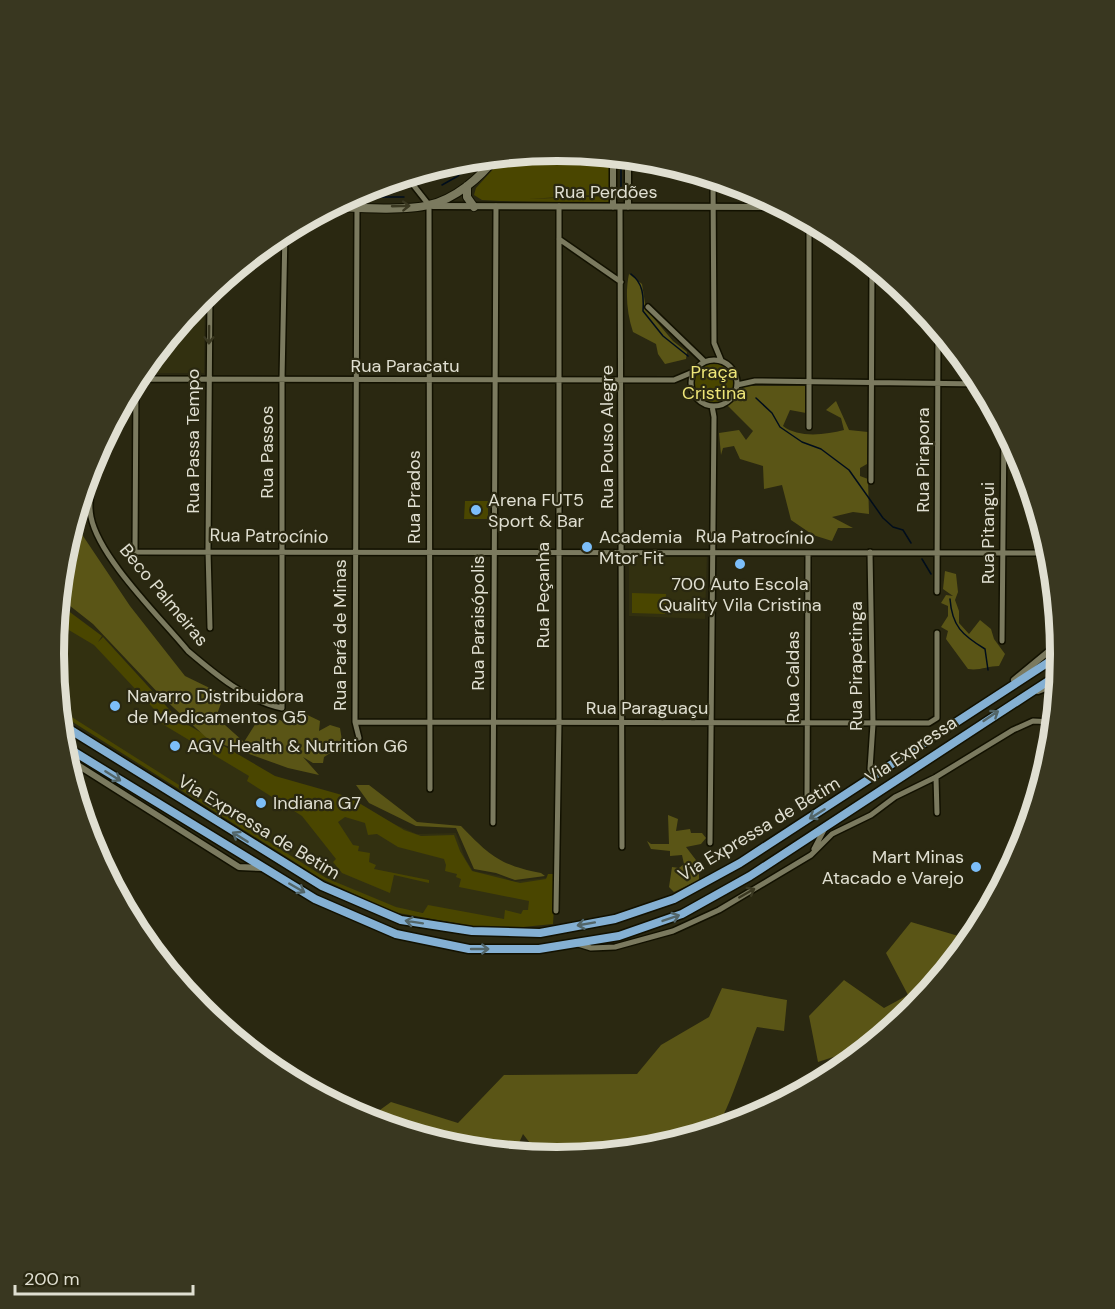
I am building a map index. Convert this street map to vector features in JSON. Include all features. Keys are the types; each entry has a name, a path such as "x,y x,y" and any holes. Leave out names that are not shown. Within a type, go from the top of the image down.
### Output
{"highway":[{"name":"Via Expressa de Betim","path":"71,730 322,886 401,920 472,931 540,933 615,919 674,899 740,863 1050,661"},
{"name":"Via Expressa","path":"74,752 315,899 396,934 468,949 539,949 619,936 682,914 750,876 1049,680"}],"main road":[{"path":"349,208 429,205 467,186 488,167"},
{"path":"467,186 467,197 474,207"}],"street":[{"name":"Rua Pouso Alegre","path":"614,165 621,282 622,848"},
{"path":"628,167 628,207"},
{"path":"413,184 429,205"},
{"path":"713,187 714,343 721,360"},
{"name":"Rua Perdões","path":"429,205 764,207"},
{"name":"Rua Prados","path":"429,205 430,789"},
{"name":"Rua Paraisópolis","path":"493,823 496,206"},
{"name":"Rua Peçanha","path":"556,911 559,722 557,381 559,206"},
{"name":"Rua Pará de Minas","path":"357,208 355,722 359,738"},
{"path":"809,231 809,427"},
{"path":"559,239 621,282"},
{"name":"Rua Passos","path":"282,708 282,379 285,245"},
{"path":"871,481 872,275"},
{"name":"Rua Passa Tempo","path":"210,305 208,550 210,628"},
{"path":"648,308 705,361 721,360 731,366 738,385 732,398 720,405 712,406 701,402 692,388 693,372 705,361 714,343"},
{"name":"Rua Pirapora","path":"937,592 938,341"},
{"name":"Rua Paracatu","path":"149,379 674,380 693,372"},
{"path":"736,375 755,381"},
{"name":"Rua Paracatu","path":"674,380 692,388"},
{"path":"738,385 755,381 969,384"},
{"name":"Rua Patrocínio","path":"137,399 135,552 208,550 870,552 938,555 1040,553"},
{"path":"714,417 720,405"},
{"path":"710,843 714,417 712,406"},
{"name":"Rua Pitangui","path":"1002,641 1004,445"},
{"name":"Beco Palmeiras","path":"93,491 91,516 97,536 112,560 189,651 202,663 244,692 268,705 282,708"},
{"name":"Rua Pirapetinga","path":"870,552 873,724 870,769 875,777"},
{"name":"Rua Caldas","path":"807,801 808,553"},
{"name":"Rua Paraguaçu","path":"355,722 929,723 937,718 937,633"},
{"path":"1005,688 1050,650"},
{"path":"1016,700 1049,687"},
{"path":"575,943 604,949 673,930 718,910 785,872 810,855 832,834 871,815 899,795 936,777 1013,730 1033,721 1046,722"},
{"path":"77,765 239,867 262,868"},
{"path":"936,777 937,813"},
{"path":"810,855 826,826"}],"shaded area":[{"path":"629,274 642,284 646,309 673,341 687,352 686,359 665,364 658,354 656,344 633,332 627,303"},
{"path":"205,310 204,373 153,373 166,354"},
{"path":"744,386 805,386 806,413 790,410 783,426 789,430 812,434 844,430 841,418 826,410 836,401 849,430 868,432 867,464 860,468 860,476 868,479 869,514 853,512 832,517 853,528 838,528 832,541 813,535 791,520 782,485 764,489 763,466 740,459 734,446 723,448 721,455 719,433 739,430 746,440 753,431 727,405"},
{"path":"80,531 130,606 185,676 224,695 216,717 244,742 263,712 284,722 301,712 320,721 319,731 330,725 340,728 344,753 335,750 324,757 323,763 313,763 303,757 319,775 288,768 208,739 162,697 93,624 68,604"},
{"path":"629,555 707,555 705,619 629,616"},
{"path":"945,571 956,574 958,592 955,600 959,611 959,623 969,634 980,620 991,629 994,639 1005,654 999,666 968,669 946,639 948,631 941,627 948,616 948,606 941,603 946,595 953,596 943,589"},
{"path":"66,624 96,641 158,711 256,777 337,799 417,834 456,833 465,858 473,871 500,876 513,882 553,877 553,922 515,927 400,909 325,879 69,719 64,654"},
{"path":"356,785 369,785 417,822 461,826 496,858 545,876 515,880 496,873 474,869 456,828 416,826 369,803"},
{"path":"668,815 678,819 676,831 690,829 691,833 702,833 706,838 701,844 686,847 699,864 699,880 674,892 669,887 672,867 679,868 684,864 682,855 670,856 670,851 651,849 647,841 651,844 669,844"},
{"path":"911,922 961,937 928,980 883,1025 849,1052 818,1062 809,1016 844,980 884,1008 908,995 886,953"},
{"path":"722,988 787,1000 784,1031 757,1027 721,1119 685,1131 622,1143 558,1148 533,1146 523,1134 518,1145 461,1138 430,1131 376,1113 391,1102 458,1123 504,1075 637,1074 661,1045 709,1017"}],"green space":[{"path":"558,161 609,165 611,194 528,199 610,196 610,203 482,200 474,195 476,188 496,166"},
{"name":"Praça Cristina","path":"714,361 722,362 729,367 734,374 734,390 729,397 722,402 714,403 706,402 699,397 694,390 693,382 694,374 699,367 706,362"},
{"name":"Arena FUT5 Sport & Bar","path":"465,501 488,501 488,519 464,519"},
{"path":"632,593 666,594 665,614 632,613"},
{"path":"67,610 102,636 98,642 103,637 178,719 275,776 349,797 404,830 421,836 454,835 472,871 520,883 546,879 548,874 556,874 553,924 494,930 393,912 320,878 69,720 69,715 326,878 396,907 423,913 428,905 504,919 505,910 521,914 523,910 528,910 529,901 459,887 461,879 456,877 457,874 445,871 444,859 398,847 377,834 368,835 365,823 345,817 338,822 353,845 359,846 358,851 370,853 369,862 376,865 374,869 429,880 429,883 394,875 390,893 342,873 333,862 336,859 302,816 247,781 249,776 159,722 161,719 154,709 94,645 66,628"}],"waterway":[{"path":"621,166 621,192"},
{"path":"442,185 463,171"},
{"path":"374,197 404,197"},
{"path":"631,274 638,281 642,290 643,311 663,336 688,356"},
{"path":"756,398 772,413 780,427 802,442 821,449 849,470 883,518 893,527 903,530 911,543"},
{"path":"922,559 931,574"},
{"path":"950,599 953,616 960,629 985,649 988,670"}],"place":[{"name":"Arena FUT5 Sport & Bar","path":"476,510"},
{"name":"Academia Mtor Fit","path":"587,547"},
{"name":"700 Auto Escola Quality Vila Cristina","path":"740,564"},
{"name":"Navarro Distribuidora de Medicamentos G5","path":"115,706"},
{"name":"AGV Health & Nutrition G6","path":"175,746"},
{"name":"Indiana G7","path":"261,803"},
{"name":"Mart Minas Atacado e Varejo","path":"976,867"}]}
